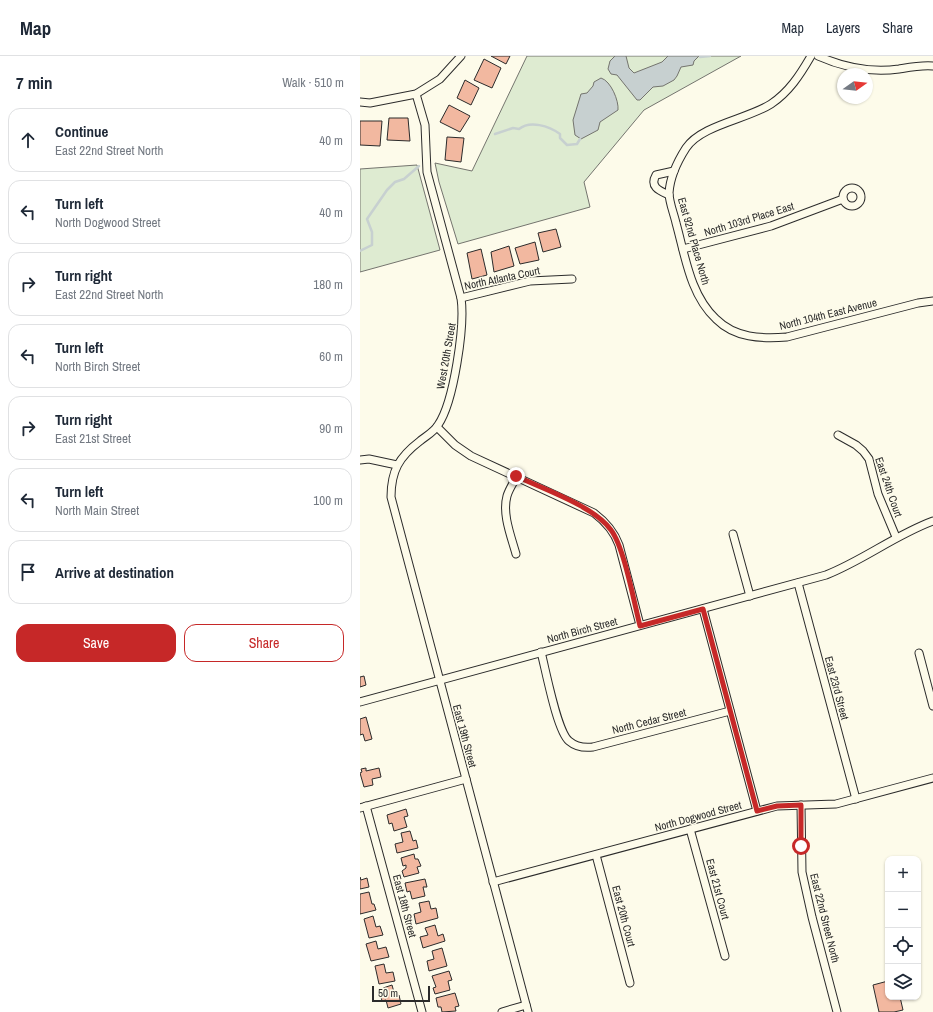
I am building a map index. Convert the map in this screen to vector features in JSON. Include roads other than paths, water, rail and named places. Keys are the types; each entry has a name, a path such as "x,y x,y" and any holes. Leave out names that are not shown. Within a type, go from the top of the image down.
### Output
{"street":[{"path":"360,102 370,103 416,94 440,79 461,56"},
{"name":"East 92nd Place North","path":"729,328 716,320 701,302 690,276 669,195 674,171 687,147 701,135 770,105 783,95 797,79 811,56"},
{"path":"818,56 856,69 877,71 920,65 933,66"},
{"name":"West 20th Street","path":"416,94 425,125 427,172 461,298 463,318 462,332 449,402 437,427"},
{"path":"669,195 658,190 654,186 653,180 656,176 674,171"},
{"name":"North 103rd Place East","path":"683,249 771,226 843,198"},
{"name":"North Atlanta Court","path":"461,298 530,281 572,279"},
{"name":"North 104th East Avenue","path":"729,328 744,336 766,339 787,337 918,303 933,301"},
{"path":"437,427 463,451 594,513 611,530 619,545 640,626"},
{"name":"East 19th Street","path":"437,427 408,451 397,465 390,482 390,497 527,1009"},
{"name":"East 24th Court","path":"838,435 856,445 869,459 878,494 896,537"},
{"path":"360,460 369,459 397,465"},
{"path":"516,476 507,496 506,510 508,527 516,554"},
{"name":"North Birch Street","path":"360,702 798,583 842,569 896,537 933,521"},
{"path":"733,534 750,596"},
{"name":"East 23rd Street","path":"798,583 856,799"},
{"path":"703,609 757,811"},
{"name":"North Cedar Street","path":"541,652 561,729 573,744 582,747 593,747 730,711"},
{"path":"919,653 933,706"},
{"name":"North Dogwood Street","path":"493,882 777,806 836,804 933,778"},
{"path":"363,807 466,779"},
{"name":"East 22nd Street North","path":"801,805 802,872 812,917 837,1012"},
{"name":"East 18th Street","path":"363,807 422,1012"},
{"name":"East 21st Court","path":"690,829 725,956"},
{"name":"East 20th Court","path":"596,855 630,983"},
{"path":"502,1012 527,1009"}],"waterway":[{"path":"700,57 710,56"},
{"path":"495,134 513,128 519,129 528,125 540,125 556,131 560,134 560,138 567,145 577,144 580,139"},
{"path":"360,251 372,245 372,232 367,219 387,190 395,182 404,179 419,166"}]}
